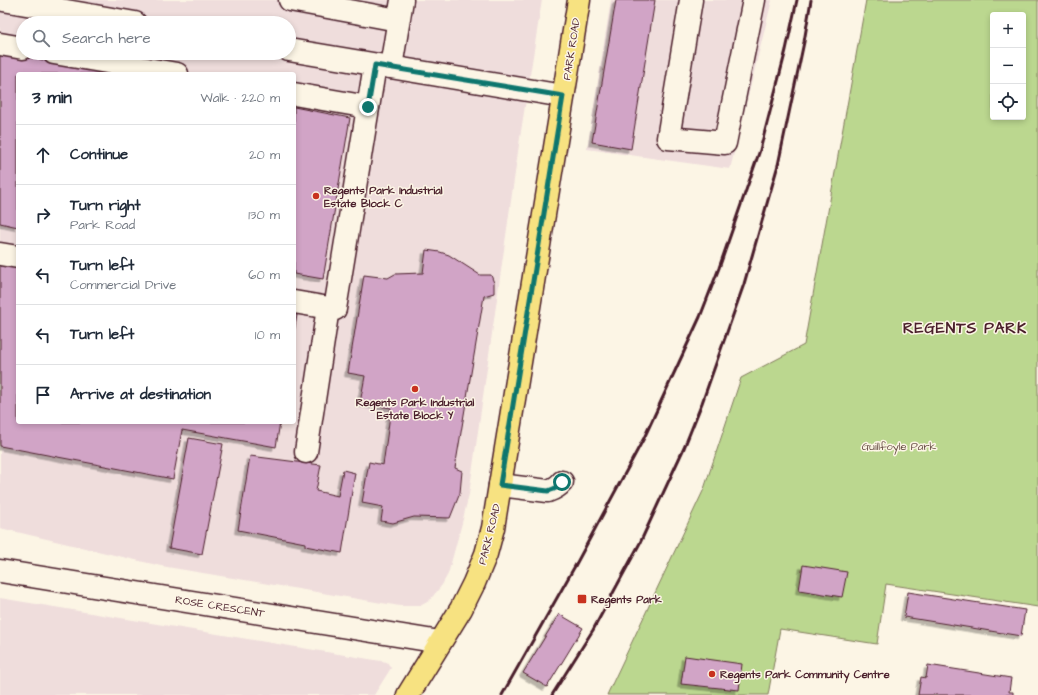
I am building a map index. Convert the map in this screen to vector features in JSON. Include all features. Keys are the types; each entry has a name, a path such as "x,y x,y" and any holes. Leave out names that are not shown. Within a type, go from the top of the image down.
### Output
{"main road":[{"name":"PARK ROAD","path":"408,695 474,583 486,554 493,528 579,0"}],"street":[{"path":"3,0 46,4 102,16"},
{"path":"290,0 400,10 383,66 368,107 335,309 296,302"},
{"path":"691,0 668,138 725,143 754,0"},
{"path":"0,44 16,47"},
{"path":"296,51 563,96"},
{"path":"95,60 165,72"},
{"path":"296,94 368,107"},
{"path":"0,254 16,257"},
{"path":"306,452 328,308"},
{"path":"500,485 548,491 559,487 562,482"},
{"name":"ROSE CRESCENT","path":"0,571 440,642"}],"shaded area":[{"path":"0,0 542,0 521,131 469,494 448,574 442,585 429,601 420,606 400,606 161,566 0,528"},
{"path":"611,0 772,0 730,169 587,149"},
{"path":"0,598 387,662 391,668 374,695 0,695"}],"green space":[{"name":"Guillfoyle Park","path":"866,0 1038,0 1038,607 886,584 877,644 780,629 768,695 607,695 704,489 741,378 804,345"}],"building":[{"path":"616,0 655,0 631,149 592,142"},
{"path":"0,52 16,55 16,60 43,60 108,72 16,72 16,227 0,223"},
{"name":"Regents Park Industrial Estate Block C","path":"296,107 350,118 323,279 296,274"},
{"name":"Regents Park Industrial Estate Block Y","path":"426,250 449,255 480,275 491,275 494,283 494,293 484,296 455,468 462,471 460,493 450,518 414,517 393,523 381,521 383,507 362,503 369,462 383,465 391,408 360,403 365,376 348,373 364,275 388,278 395,274 423,273"},
{"path":"0,265 16,268 16,424 280,424 276,447 182,430 173,479 0,446"},
{"path":"189,438 223,444 202,554 169,548"},
{"path":"250,456 321,465 316,491 338,496 343,470 355,473 342,553 305,546 305,543 238,530"},
{"path":"803,565 847,572 842,597 799,590"},
{"path":"908,592 1025,610 1021,636 904,617"},
{"path":"559,614 583,628 547,687 523,673"},
{"name":"Regents Park Community Centre","path":"685,656 742,664 739,690 681,684"},
{"path":"928,665 1011,678 1009,692 1013,692 1013,695 918,695 921,677 926,678"}],"railway":[{"path":"502,695 575,566 644,438 700,317 719,268 760,150 786,50 797,0"},
{"path":"552,695 593,630 640,543 684,448 702,403 744,284 778,165 804,42 811,0"}],"place":[{"name":"Regents Park Industrial Estate Block C","path":"316,196"},
{"name":"Regents Park Industrial Estate Block Y","path":"415,389"},
{"name":"Regents Park","path":"582,599"},
{"name":"Regents Park Community Centre","path":"712,674"}],"district":[{"name":"REGENTS PARK","path":"965,328"}],"route":[{"path":"368,107 375,65 563,96 500,485 548,491 559,487 562,482"}]}
